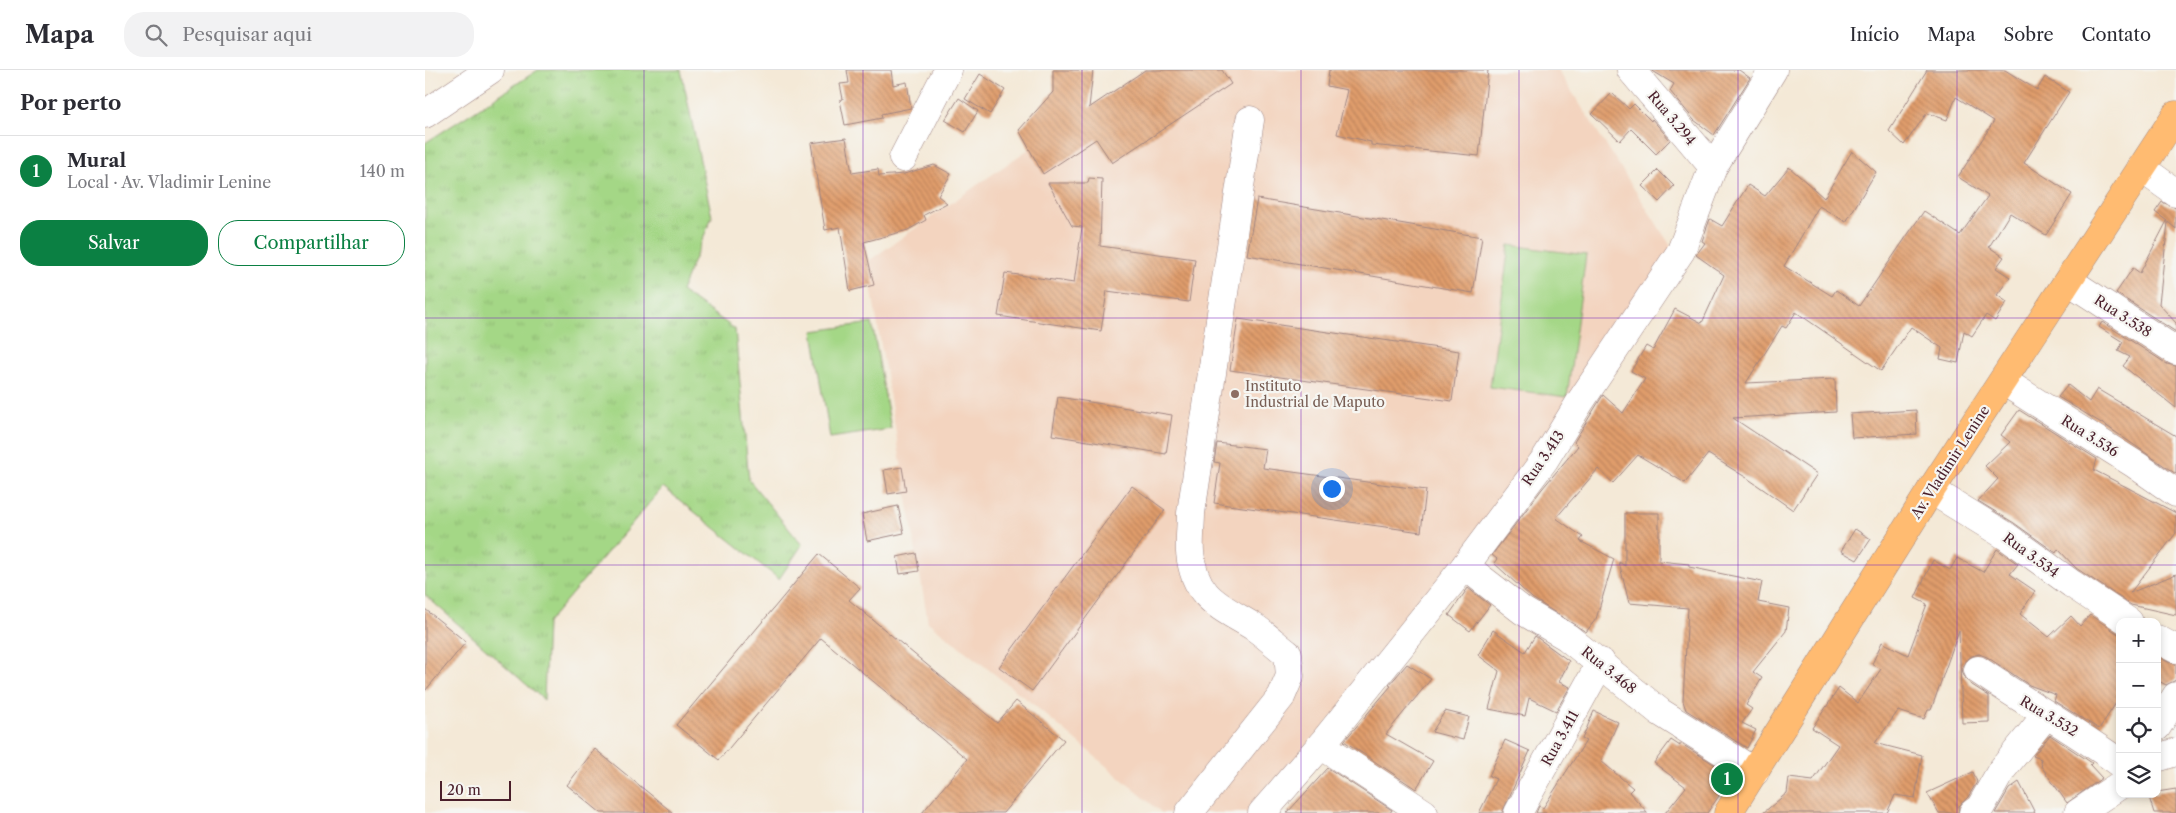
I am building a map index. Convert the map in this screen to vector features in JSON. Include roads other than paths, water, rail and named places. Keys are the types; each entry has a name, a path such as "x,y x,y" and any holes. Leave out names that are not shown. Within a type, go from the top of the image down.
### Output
{"main road":[{"name":"Av. Vladimir Lenine","path":"1728,813 1931,490 2176,115"}],"street":[{"path":"425,114 490,70"},
{"path":"903,158 948,70"},
{"name":"Rua 3.294","path":"1631,70 1713,166"},
{"name":"Rua 3.413","path":"1262,813 1321,745 1465,566 1545,459 1580,402 1681,252 1713,166 1773,70"},
{"path":"1189,813 1281,697 1290,676 1288,654 1255,628 1209,600 1196,579 1190,552 1191,513 1250,120"},
{"path":"2141,168 2176,193"},
{"name":"Rua 3.538","path":"2069,281 2176,351"},
{"name":"Rua 3.536","path":"2003,381 2136,464 2176,493"},
{"name":"Rua 3.534","path":"1931,490 2006,536 2123,618"},
{"name":"Rua 3.468","path":"1465,566 1523,611 1567,637 1601,662 1660,712 1755,772"},
{"path":"2161,641 2176,649"},
{"name":"Rua 3.411","path":"1518,813 1601,662"},
{"name":"Rua 3.532","path":"1978,670 2116,759"},
{"path":"2161,720 2176,696"},
{"path":"1973,813 1979,808 2001,771 2047,715"},
{"path":"1321,745 1424,813"},
{"path":"2161,757 2176,752"},
{"path":"2078,813 2116,787"}],"place":[{"name":"Instituto Industrial de Maputo","path":"1235,394"},
{"name":"Mural","path":"1727,779"}]}
